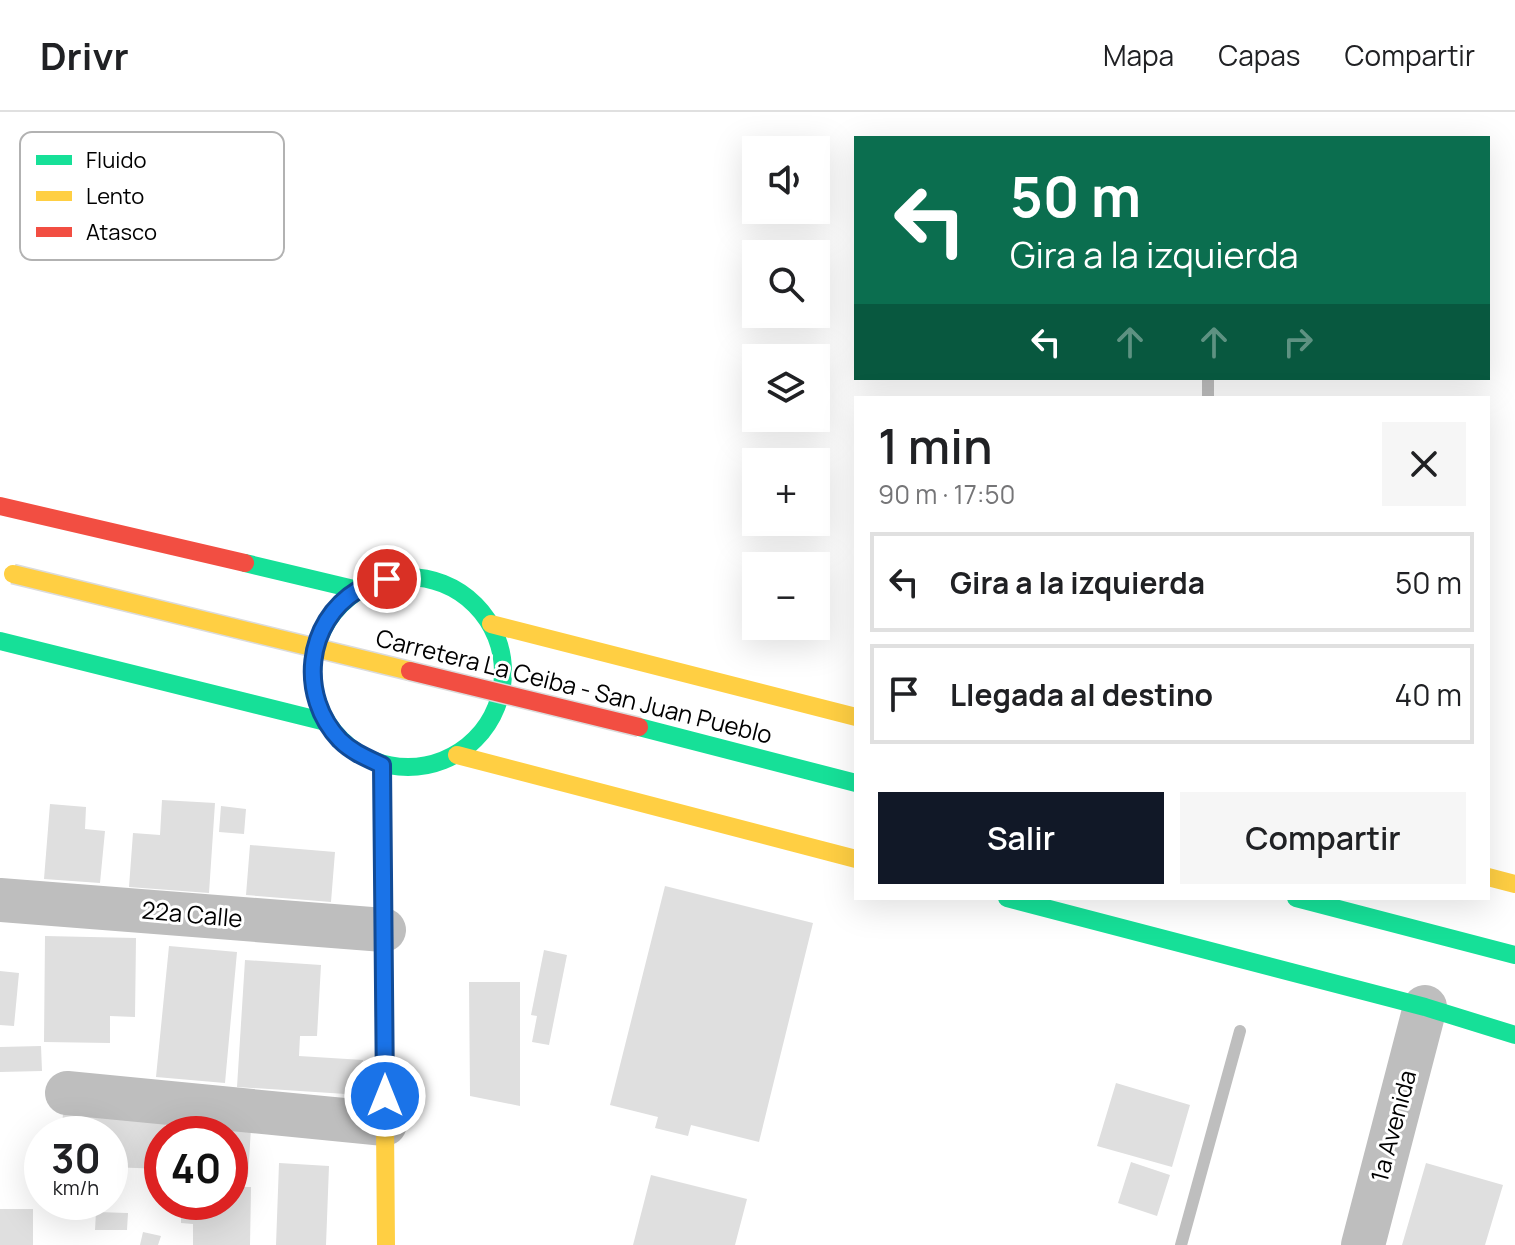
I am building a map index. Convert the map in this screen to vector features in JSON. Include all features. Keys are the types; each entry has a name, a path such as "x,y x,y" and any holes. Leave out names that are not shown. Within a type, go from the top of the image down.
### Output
{"street":[{"path":"0,506 358,590"},
{"name":"Carretera La Ceiba - San Juan Pueblo","path":"6,572 854,782"},
{"path":"417,577 446,584 471,601 491,624 502,652 504,681 497,710 481,735 457,755 421,767 382,765 360,755 341,740 326,722 314,694 312,664 315,649 319,634 335,609 358,590 387,579 417,577"},
{"name":"Carretera La Ceiba - San Juan Pueblo","path":"491,624 854,716"},
{"path":"0,641 326,722"},
{"path":"457,755 854,858"},
{"path":"382,765 386,1245"},
{"path":"1490,878 1515,884"},
{"name":"22a Calle","path":"0,900 384,930"},
{"path":"1015,900 1425,1007 1515,1035"},
{"path":"1304,900 1515,955"},
{"name":"1a Avenida","path":"1363,1245 1425,1007"},
{"path":"67,1093 385,1124"}],"building":[{"path":"162,800 215,803 209,893 129,887 133,833 160,835"},
{"path":"50,804 86,807 85,829 105,831 100,883 44,879"},
{"path":"221,806 246,809 244,834 219,832"},
{"path":"250,845 335,852 331,902 246,895"},
{"path":"665,886 813,923 759,1142 691,1125 688,1136 655,1128 658,1117 610,1105"},
{"path":"45,936 136,938 135,1017 110,1016 110,1043 44,1042"},
{"path":"169,946 237,952 225,1083 156,1077"},
{"path":"544,950 567,955 549,1045 532,1042 537,1016 531,1015"},
{"path":"245,960 321,965 317,1036 300,1036 299,1056 363,1060 361,1095 237,1087"},
{"path":"0,971 19,973 14,1026 0,1025"},
{"path":"469,982 520,982 520,1106 470,1096"},
{"path":"41,1046 42,1071 0,1072 0,1047"},
{"path":"1116,1083 1190,1105 1172,1167 1097,1146"},
{"path":"63,1111 166,1114 144,1116 144,1168 128,1168 128,1116 63,1116"},
{"path":"248,1128 251,1128 248,1177"},
{"path":"1131,1162 1170,1175 1157,1216 1118,1203"},
{"path":"279,1163 329,1166 326,1245 276,1245"},
{"path":"1426,1163 1503,1185 1485,1245 1402,1245"},
{"path":"651,1175 747,1199 735,1245 633,1245"},
{"path":"248,1187 251,1187 250,1245 193,1245 193,1224 181,1223 181,1220 248,1220"},
{"path":"0,1209 24,1209 24,1220 33,1220 33,1245 0,1245"},
{"path":"96,1220 128,1220 127,1230 95,1230"},
{"path":"143,1232 161,1236 158,1245 140,1245"}],"waterway":[{"path":"1208,380 1208,396"},
{"path":"1181,1245 1240,1031"}],"traffic: fast":[{"path":"245,563 358,590"},
{"path":"408,577 444,584 475,605 496,636 503,672 496,708 475,739 444,760 408,767 372,760 341,739 320,708 313,672 320,636 341,605 372,584 408,577"},
{"path":"0,641 326,722"},
{"path":"639,727 854,782"},
{"path":"1015,900 1425,1007 1515,1035"},
{"path":"1304,900 1515,955"}],"traffic: slow":[{"path":"13,574 410,671"},
{"path":"491,624 854,716"},
{"path":"457,755 854,858"},
{"path":"382,765 386,1245"},
{"path":"1490,878 1515,884"}],"traffic: jam":[{"path":"0,506 245,563"},
{"path":"410,671 639,727"}],"route":[{"path":"385,1096 382,765 360,755 341,740 326,722 314,694 312,664 319,634 335,609 358,590 387,579"}]}
